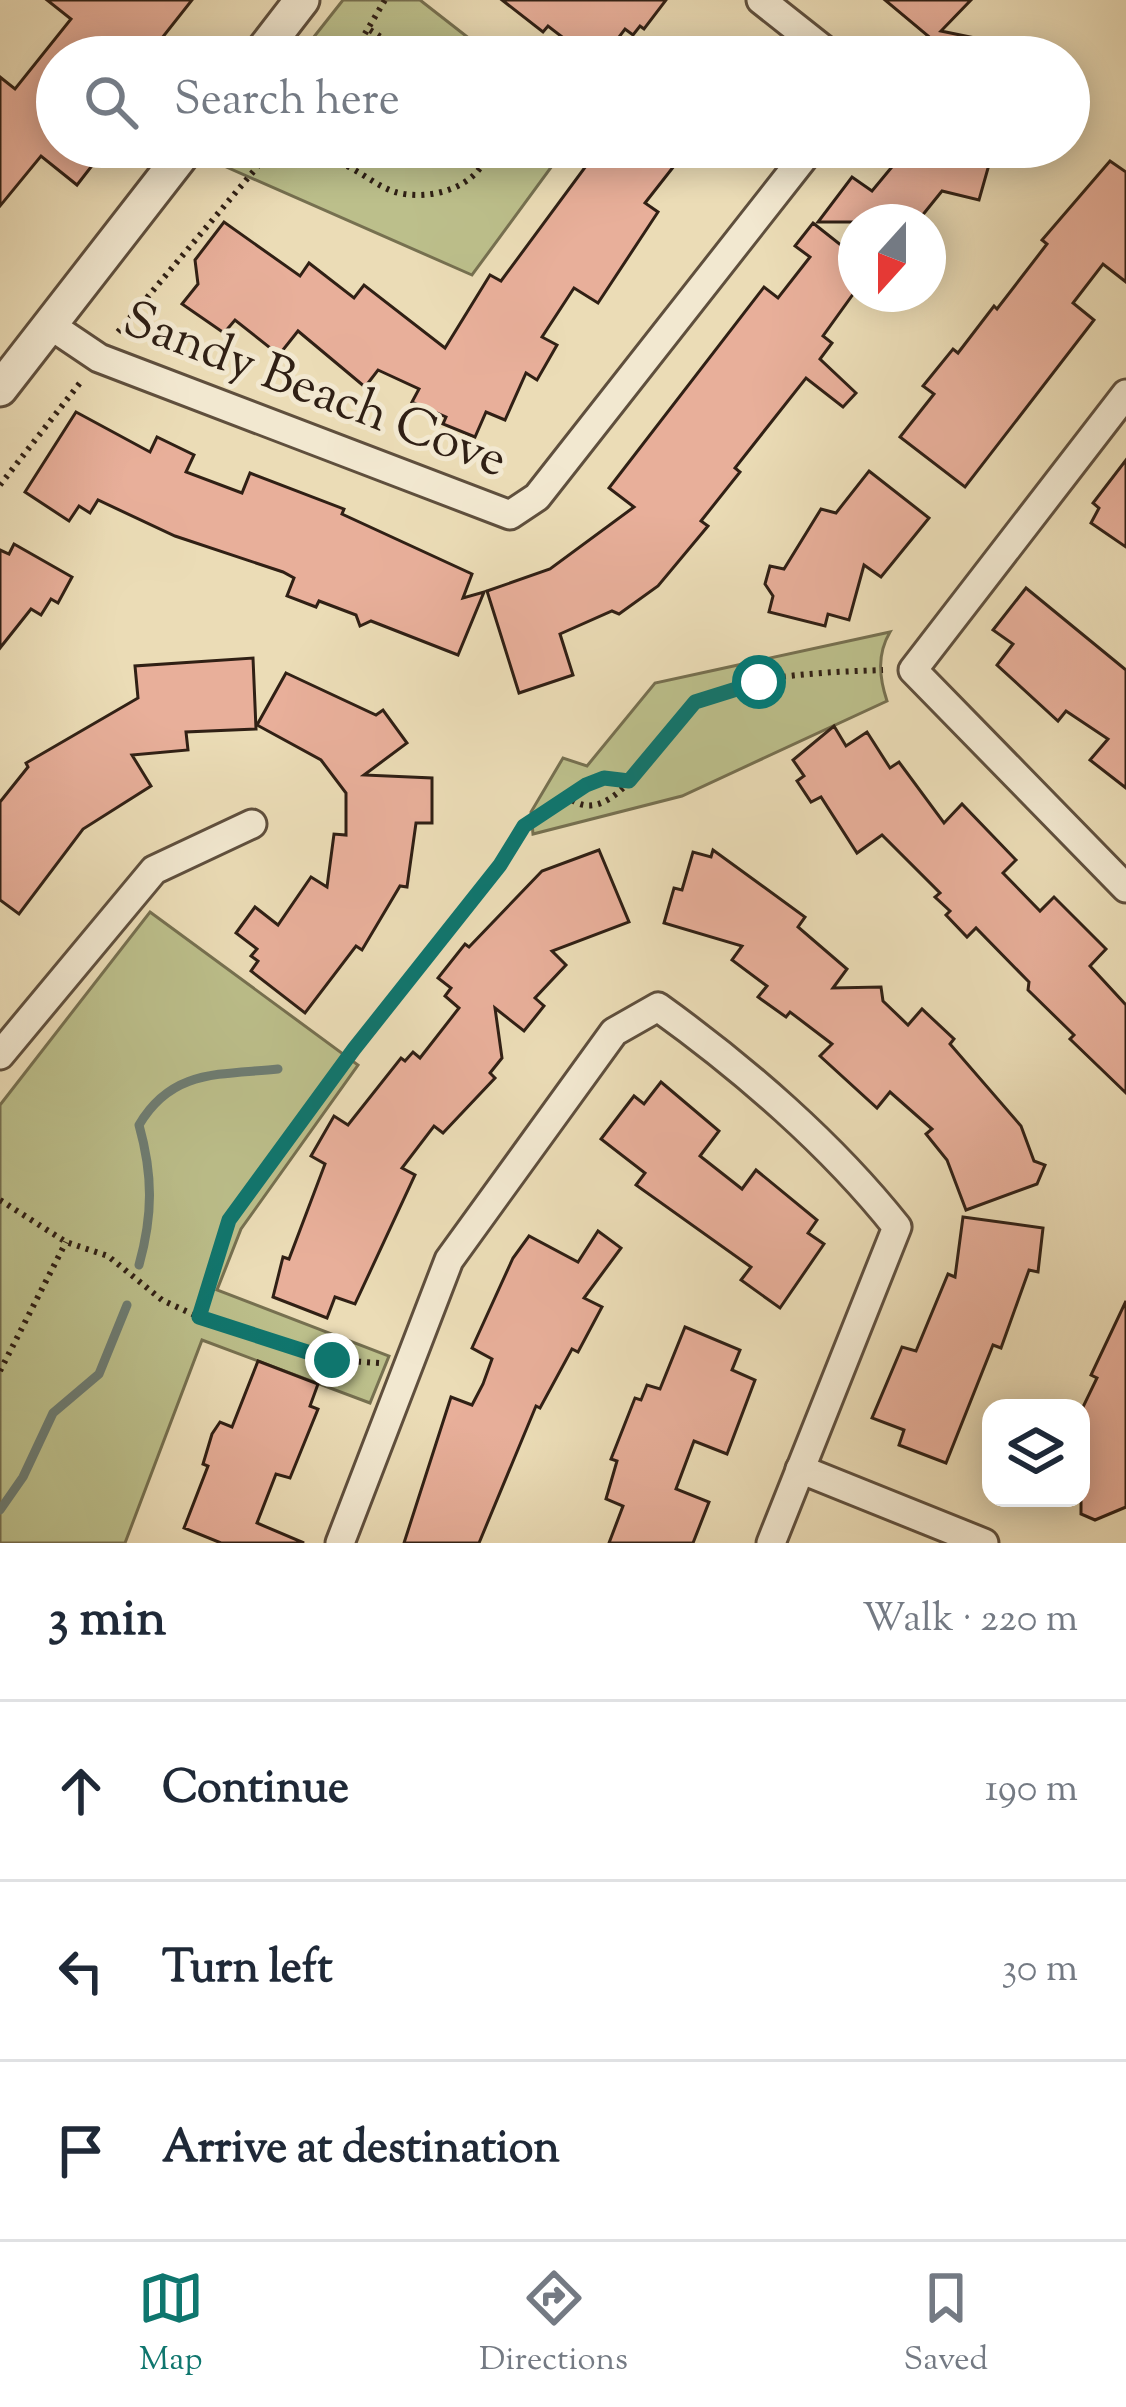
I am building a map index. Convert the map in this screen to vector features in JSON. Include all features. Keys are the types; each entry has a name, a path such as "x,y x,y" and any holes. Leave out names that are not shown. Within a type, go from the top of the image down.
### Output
{"street":[{"path":"274,36 302,0"},
{"path":"761,0 806,36"},
{"path":"0,388 172,168"},
{"name":"Sandy Beach Cove","path":"50,325 99,358 510,515 537,496 795,168"},
{"path":"1126,394 913,670 1126,888"},
{"path":"0,1055 154,869 252,824"},
{"path":"340,1543 449,1260 614,1031 658,1007 697,1036 866,1188 897,1226 771,1543"},
{"path":"800,1469 984,1543"}],"path":[{"path":"364,36 385,0"},
{"path":"368,29 379,36"},
{"path":"118,332 258,168"},
{"path":"352,168 408,194 442,191 468,181 480,168"},
{"path":"0,485 85,376"},
{"path":"570,799 597,806 616,797 695,702 759,682 883,670"},
{"path":"199,1317 229,1220 500,865 524,826 543,809 604,778 629,781"},
{"path":"0,1200 66,1242 108,1256 162,1300 199,1317 332,1360 384,1363"},
{"path":"0,1372 66,1242"}],"green space":[{"path":"343,0 420,0 466,36 315,36"},
{"path":"229,168 551,168 472,275"},
{"path":"890,632 881,666 887,701 682,796 533,834 531,812 563,758 587,766 655,683"},
{"path":"150,912 358,1065 241,1229 217,1290 389,1356 370,1403 202,1340 125,1543 0,1543 0,1105"}],"building":[{"path":"47,0 192,0 164,36 57,36 71,19"},
{"path":"502,0 666,0 644,29 640,26 633,35 625,29 620,36 561,36 548,26 543,32"},
{"path":"885,0 971,0 941,31 965,36 928,36"},
{"path":"36,63 36,162 0,206 0,77 15,89"},
{"path":"1110,161 1126,172 1126,282 1103,264 1073,303 1094,320 965,487 900,437 934,394 923,386 953,349 958,353 994,306 997,309 1047,244 1042,240"},
{"path":"56,168 90,168 77,185"},
{"path":"584,168 672,168 645,203 658,212 598,303 574,288 542,337 557,345 537,380 526,373 505,420 486,412 475,437 443,424 446,417 412,402 419,389 378,370 365,387 298,331 279,355 235,320 224,333 182,304 198,284 195,260 224,222 300,276 309,263 354,298 364,285 445,348 490,275 501,281"},
{"path":"891,168 988,168 979,200 942,191 932,204 838,204 838,222 818,222 852,177 872,191"},
{"path":"813,223 838,243 840,312 823,336 832,343 820,359 856,393 843,407 806,378 735,468 740,472 701,521 708,526 658,586 619,614 612,611 560,634 573,675 519,693 487,591 550,569 634,507 609,488 764,287 778,298 810,257 795,246"},
{"path":"76,412 150,452 157,437 194,455 186,472 242,493 250,473 344,509 342,514 472,574 463,598 484,592 458,655 371,621 360,626 356,615 319,601 316,607 287,596 294,578 283,572 175,536 98,500 90,513 79,506 69,521 25,492"},
{"path":"1126,460 1126,547 1091,523 1099,508 1093,503"},
{"path":"869,471 929,518 881,577 864,565 849,620 828,614 825,626 769,612 773,596 765,584 770,566 784,569 821,509 836,513"},
{"path":"14,544 72,577 58,603 51,599 41,615 31,609 0,648 0,550 9,554"},
{"path":"1026,588 1126,670 1126,788 1090,760 1108,739 1066,711 1058,721 997,665 1013,644 993,630"},
{"path":"253,658 256,729 186,732 188,750 132,755 151,786 83,829 19,914 0,900 0,802 28,767 26,763 138,698 135,666"},
{"path":"286,673 376,715 383,710 407,743 364,775 432,778 432,823 416,823 407,887 400,886 362,950 356,946 305,1013 251,971 258,961 251,956 257,949 236,933 255,907 278,925 311,877 327,887 334,834 346,835 346,793 321,760 257,725"},
{"path":"834,726 846,746 867,732 890,768 899,762 944,823 962,804 1016,860 1003,873 1040,911 1054,897 1106,949 1090,966 1126,1005 1126,1093 1070,1039 1074,1035 976,928 967,937 946,915 950,911 935,897 940,893 882,835 857,853 821,797 811,802 797,781 804,776 793,760"},
{"path":"599,850 629,922 552,951 566,965 535,998 544,1006 524,1031 495,1008 502,1058 490,1073 495,1078 443,1133 434,1126 402,1168 415,1175 355,1304 335,1297 327,1318 273,1297 283,1257 289,1259 325,1164 311,1156 334,1116 348,1125 401,1058 405,1061 413,1052 420,1058 459,1008 445,996 451,988 438,978 465,944 469,947 542,871"},
{"path":"713,850 805,917 798,927 847,969 833,988 881,987 883,1001 908,1025 922,1009 954,1039 950,1044 1021,1126 1034,1161 1045,1165 1037,1184 966,1210 947,1160 926,1134 932,1129 890,1092 877,1108 820,1056 832,1044 790,1012 786,1017 758,997 767,986 732,960 742,946 664,923 674,888 682,890 693,852 711,857"},
{"path":"661,1082 719,1131 700,1156 742,1189 756,1170 817,1220 808,1233 824,1244 780,1308 741,1280 751,1267 636,1185 645,1173 601,1139 634,1096 644,1104"},
{"path":"963,1217 1043,1228 1038,1272 1029,1270 1001,1348 993,1345 946,1463 899,1445 904,1430 872,1418 902,1347 916,1351 948,1274 955,1277"},
{"path":"598,1231 621,1248 584,1298 602,1307 578,1352 572,1349 540,1408 536,1406 479,1543 404,1543 451,1397 472,1405 483,1384 492,1359 472,1348 513,1258 529,1236 578,1262"},
{"path":"1126,1301 1126,1507 1095,1520 1081,1514 1081,1507 1090,1507 1087,1399 1097,1378 1091,1375"},
{"path":"685,1327 740,1350 732,1370 755,1380 727,1454 694,1441 676,1489 709,1502 693,1543 609,1543 623,1506 606,1499 617,1461 611,1459 635,1398 641,1400 647,1385 660,1389"},
{"path":"258,1361 318,1384 310,1406 318,1409 290,1478 276,1474 257,1523 304,1543 221,1543 184,1528 208,1466 203,1464 212,1434 220,1422 232,1427"}],"waterway":[{"path":"139,1265 150,1195 139,1125 166,1093 182,1084 278,1069"},
{"path":"0,1510 23,1477 53,1413 99,1374 127,1305"}],"route":[{"path":"332,1360 199,1317 229,1220 354,1049 500,865 524,826 543,809 570,799 586,785 604,778 629,781 695,702 759,682"}]}
